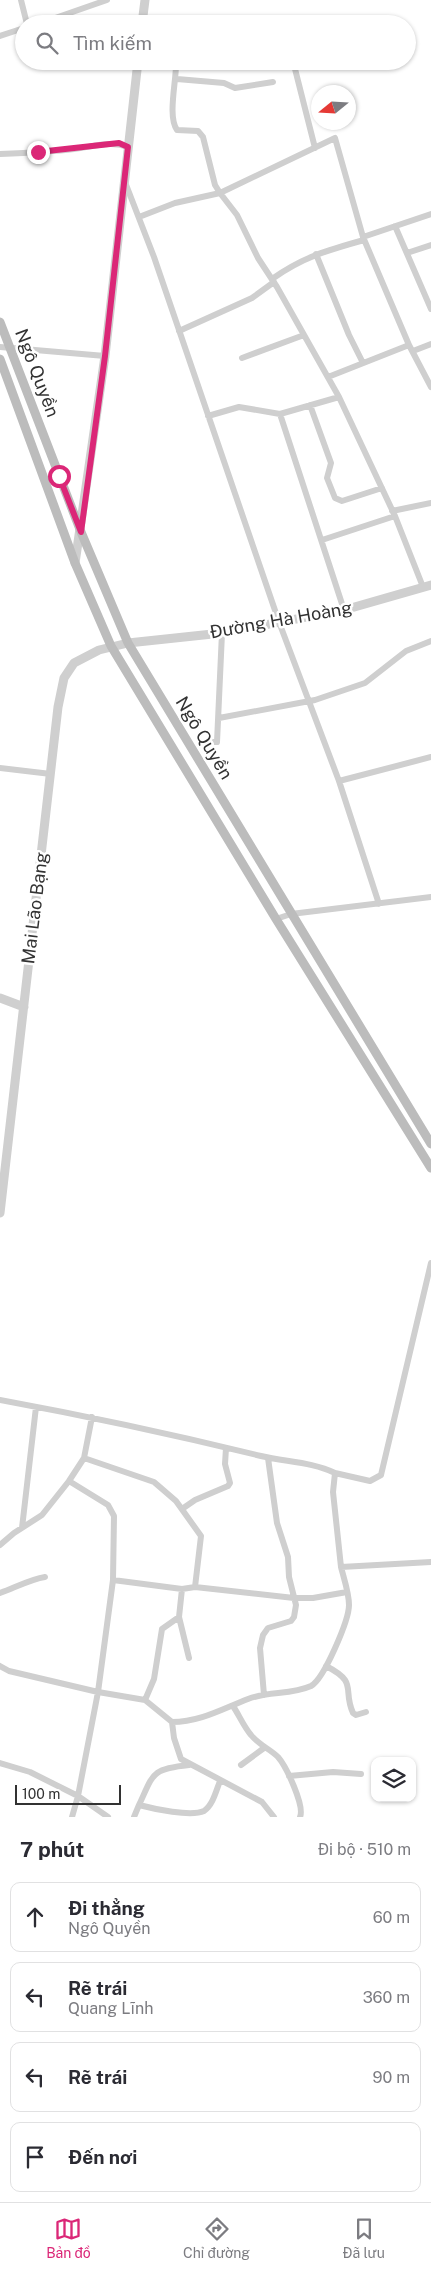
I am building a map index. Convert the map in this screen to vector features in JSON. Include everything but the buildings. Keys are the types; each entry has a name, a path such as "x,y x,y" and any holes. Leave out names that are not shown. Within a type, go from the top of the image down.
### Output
{"main road":[{"name":"Ngô Quyền","path":"0,322 5,347 128,643 431,1144"},
{"name":"Ngô Quyền","path":"0,359 75,563 111,646 431,1168"}],"street":[{"path":"21,0 24,15"},
{"path":"60,15 92,2 107,0"},
{"path":"143,15 145,0"},
{"path":"0,36 15,31"},
{"path":"75,563 105,356 137,70"},
{"path":"176,70 172,102 173,124 179,131 198,131 203,137 215,184 237,215 258,258 273,280 328,377 427,586"},
{"path":"294,70 315,148"},
{"path":"176,79 224,83 235,88 273,82"},
{"path":"139,217 175,203 220,193 335,138 363,238 412,352 431,387"},
{"path":"0,154 76,149 119,143 128,147"},
{"path":"124,181 180,331 279,622 339,781 379,904"},
{"path":"180,331 252,298 294,264 316,254 431,214"},
{"path":"395,226 431,309"},
{"path":"406,253 431,245"},
{"path":"316,254 348,335 363,362"},
{"path":"242,358 304,335"},
{"path":"412,352 431,344"},
{"path":"328,377 409,345"},
{"path":"5,347 105,356"},
{"path":"208,416 239,407 280,414 339,398"},
{"path":"310,405 331,463 332,467 327,472 327,478 335,498 342,501 382,488"},
{"path":"280,414 344,610"},
{"path":"322,540 394,513 431,503"},
{"name":"Đường Hà Hoàng","path":"128,643 222,633 344,610 427,586"},
{"path":"201,742 217,742 222,633"},
{"path":"219,718 309,702 365,683 406,651 431,641"},
{"name":"Mai Lão Bạng","path":"0,1213 58,707 64,678 74,663 85,656 111,646 128,643"},
{"path":"339,781 431,757"},
{"path":"0,768 51,774"},
{"path":"276,918 291,914 431,898"},
{"path":"0,998 24,1007"},
{"path":"0,1400 92,1417 268,1458 322,1467 335,1473 370,1481 381,1475 431,1263"},
{"path":"22,1528 36,1407"},
{"path":"0,1545 42,1515 69,1481 84,1458 92,1417"},
{"path":"182,1509 195,1500 228,1486 230,1483 225,1464 226,1448"},
{"path":"84,1458 154,1482 176,1501 201,1536 195,1587"},
{"path":"264,1695 260,1648 263,1635 268,1628 291,1621 294,1617 296,1606 289,1577 288,1557 277,1523 268,1458"},
{"path":"172,1722 197,1720 249,1698 296,1691 312,1685 321,1677 335,1648 349,1606 341,1568 333,1492 335,1473"},
{"path":"69,1481 108,1505 114,1516 112,1580 98,1692 78,1796 72,1817"},
{"path":"341,1568 431,1562"},
{"path":"0,1593 18,1588 30,1580 45,1577"},
{"path":"112,1580 182,1589 195,1587 294,1598 313,1598 347,1592"},
{"path":"182,1589 179,1617 189,1658"},
{"path":"145,1700 154,1679 162,1629 179,1617"},
{"path":"0,1666 9,1671 98,1692 145,1700 172,1722 177,1750 181,1759 189,1765 262,1802 274,1817"},
{"path":"326,1666 346,1682 353,1714 366,1712"},
{"path":"233,1706 251,1735 264,1748 277,1756 289,1776 301,1806 300,1817"},
{"path":"241,1765 264,1748"},
{"path":"0,1763 30,1772 78,1796 108,1817"},
{"path":"134,1817 150,1779 157,1772 189,1765"},
{"path":"289,1776 333,1772 361,1774"},
{"path":"139,1805 170,1813 197,1816 209,1806 220,1781"}],"route":[{"path":"38,152 119,143 128,147 105,356 81,532 59,476"}]}
